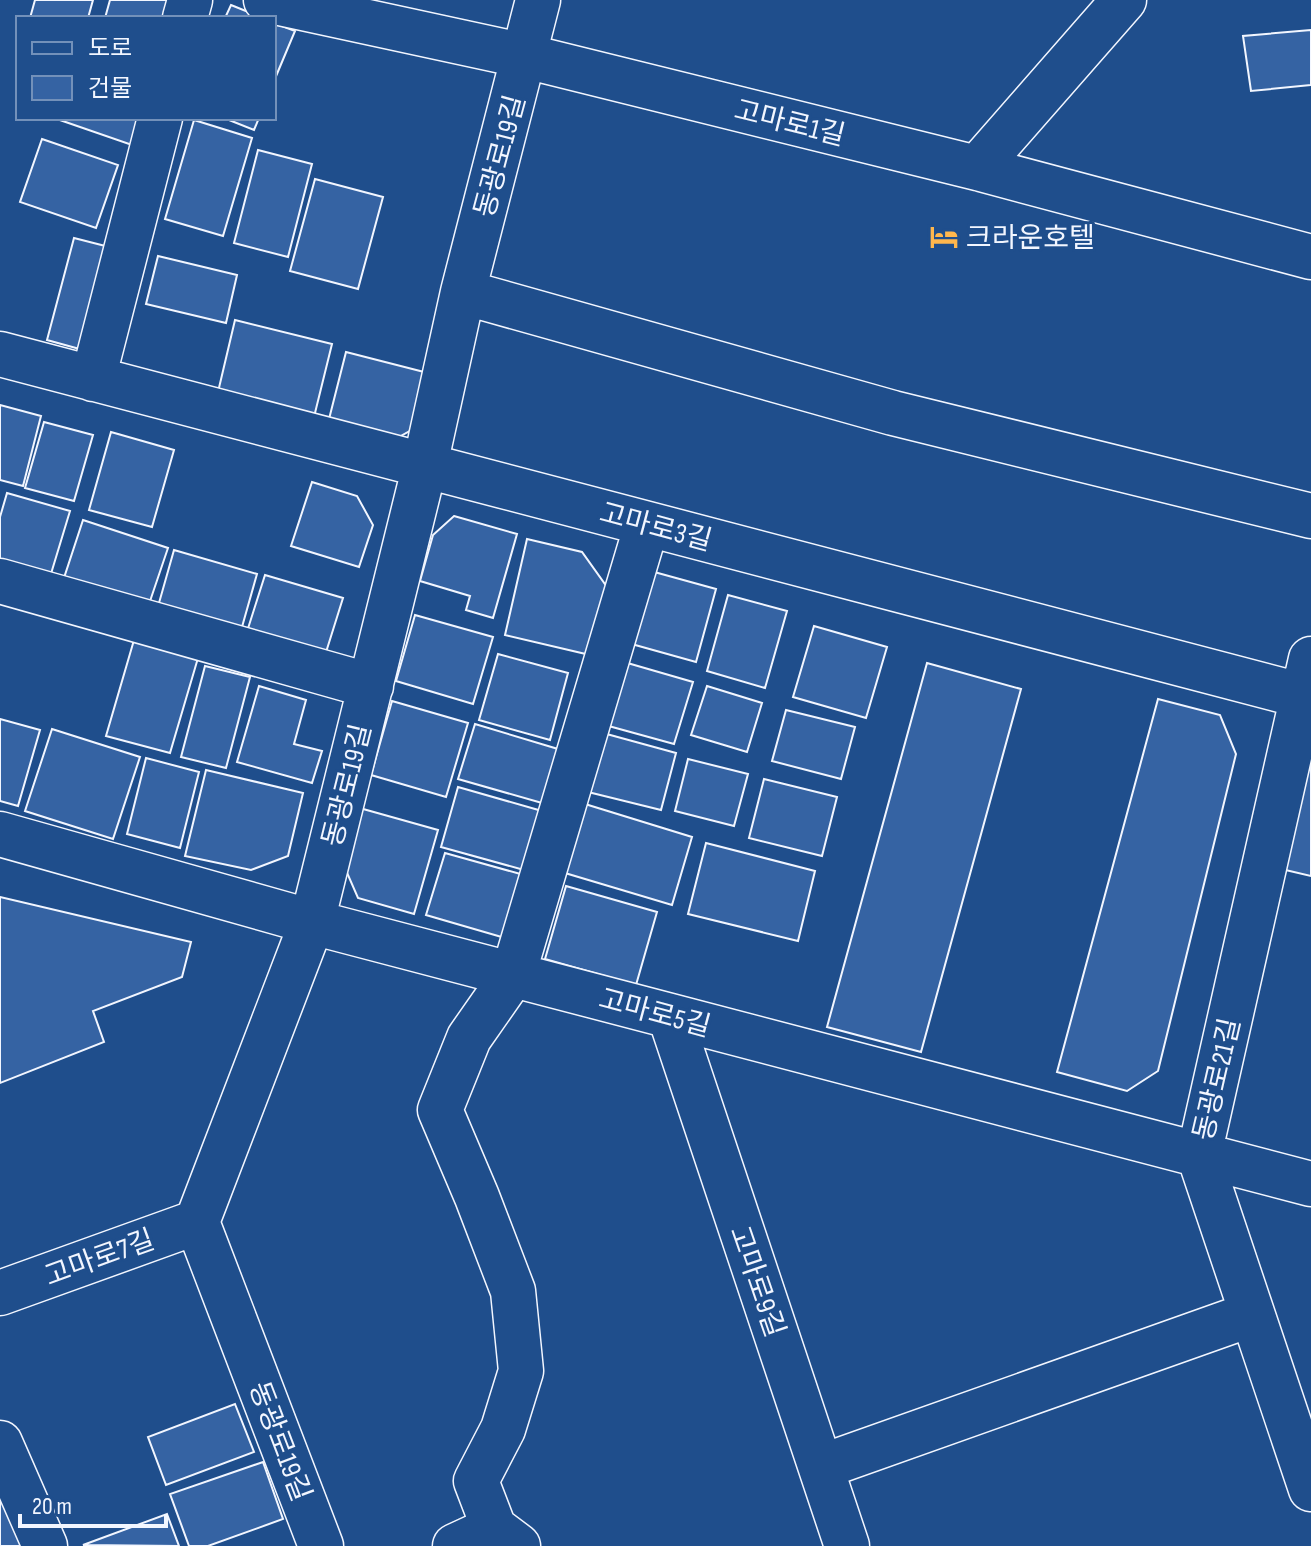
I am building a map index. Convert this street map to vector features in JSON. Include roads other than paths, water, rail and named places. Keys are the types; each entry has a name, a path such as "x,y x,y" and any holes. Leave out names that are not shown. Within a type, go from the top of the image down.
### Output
{"street":[{"name":"고마로1길","path":"266,0 525,56 977,168 1311,257"},
{"name":"동광로19길","path":"321,1546 197,1222 312,922 425,465 463,292 538,0"},
{"path":"977,168 1124,0"},
{"path":"93,379 159,120"},
{"path":"463,292 893,413 1311,516"},
{"name":"고마로3길","path":"0,354 647,524 1308,684"},
{"path":"455,1546 506,1537 476,1481 503,1429 521,1371 513,1291 440,1110 469,1038 513,975 647,524"},
{"path":"0,581 371,686"},
{"name":"동광로21길","path":"1308,684 1199,1155 1311,1489"},
{"name":"고마로5길","path":"0,834 312,922 1311,1184"},
{"name":"고마로9길","path":"670,1016 847,1546"},
{"name":"고마로7길","path":"0,1293 197,1222"},
{"path":"821,1467 1252,1314"},
{"path":"0,1443 45,1546"}],"place":[{"name":"크라운호텔","path":"944,237"}]}
